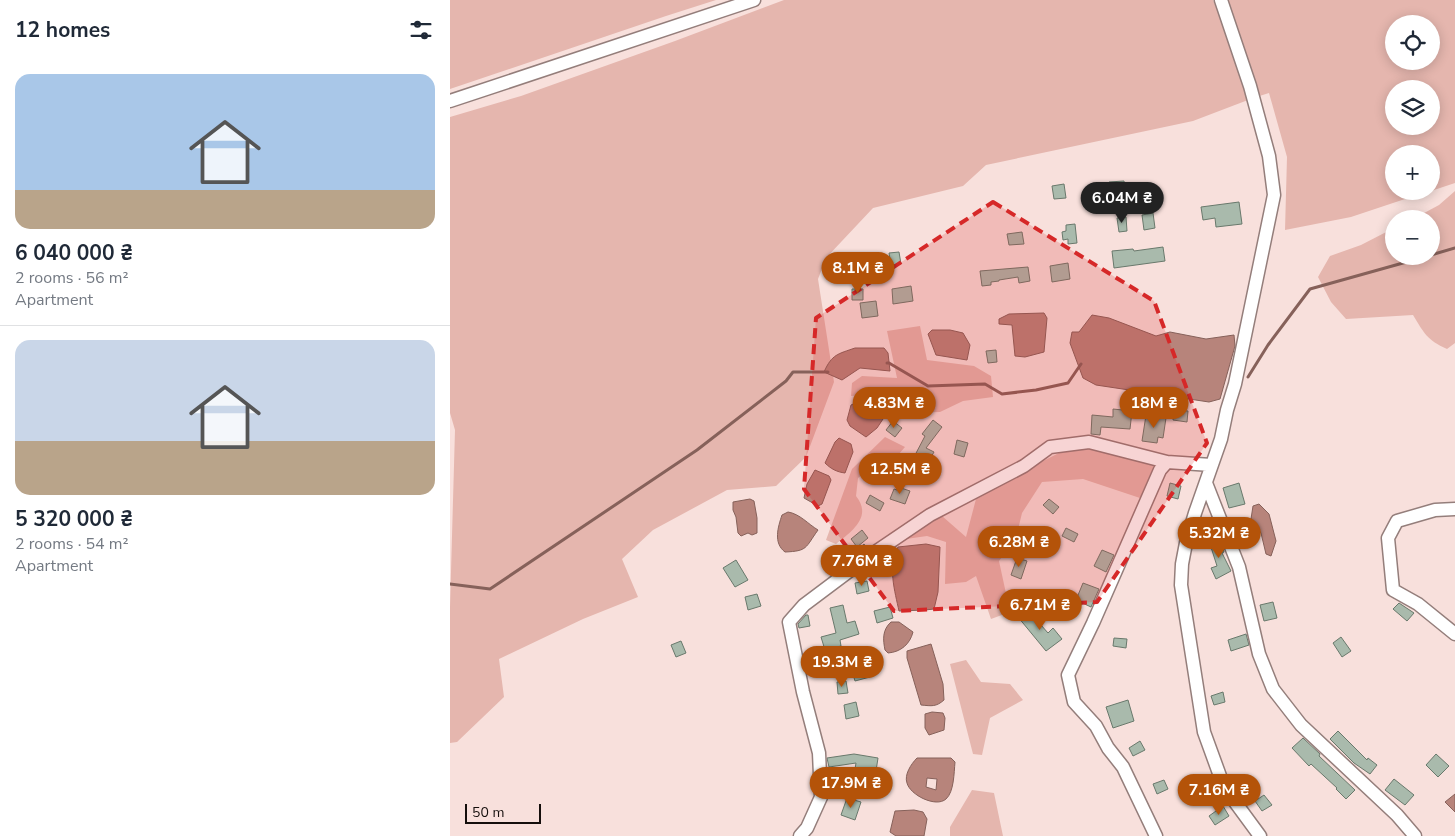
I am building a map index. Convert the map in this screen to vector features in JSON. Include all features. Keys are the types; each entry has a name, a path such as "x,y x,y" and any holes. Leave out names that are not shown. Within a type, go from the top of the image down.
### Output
{"street":[{"path":"450,101 754,0"},
{"path":"1221,0 1250,86 1269,156 1274,195 1235,384 1221,439 1186,543 1181,585 1204,732 1224,787 1260,836"},
{"path":"800,836 807,828 821,797 819,752 803,692 789,622 804,605 868,557 930,515 1024,466 1050,447 1088,442 1167,462 1211,465"},
{"path":"1156,836 1123,767 1108,748 1096,726 1074,702 1068,675 1093,623 1160,470 1167,462"},
{"path":"1206,482 1239,567 1259,654 1273,689 1300,725 1397,816 1415,836"},
{"path":"1455,509 1435,510 1397,521 1388,538 1392,590 1418,604 1455,634"}],"highlighted area":[{"path":"993,202 1154,301 1207,443 1097,602 894,611 804,489 816,318"}],"shaded area":[{"path":"450,0 716,0 450,89"},
{"path":"784,0 1213,0 1226,31 1248,100 1193,121 986,165 963,186 873,208 826,258 818,279 834,382 806,457 776,486 727,490 653,530 622,559 638,597 583,619 499,659 504,697 457,742 450,743 450,607 455,430 450,413 450,117 521,96"},
{"path":"1223,0 1455,0 1455,183 1440,188 1440,145 1385,145 1385,200 1402,200 1351,217 1285,230 1287,157 1269,93 1253,98"},
{"path":"1455,191 1455,343 1447,349 1430,339 1413,315 1346,319 1331,302 1318,277 1330,256 1361,245 1385,233 1385,265 1440,265 1440,210 1430,210 1439,205"},
{"path":"1044,313 1047,318 1044,352 1025,357 1015,356 1012,325 999,324 999,319 1009,314"},
{"path":"1092,315 1109,318 1156,336 1170,332 1206,339 1234,335 1235,346 1220,399 1209,402 1096,385 1083,378 1070,343 1072,332 1079,332"},
{"path":"920,326 927,360 974,366 991,376 993,397 963,401 940,412 904,413 879,394 851,396 852,383 862,376 897,378 887,331"},
{"path":"932,330 950,330 963,333 970,345 967,360 936,355 928,334"},
{"path":"855,348 884,348 888,353 890,371 860,368 842,380 824,372 833,358"},
{"path":"865,400 867,403 876,405 885,416 877,428 866,437 850,426 847,420 851,405"},
{"path":"885,437 905,447 898,455 883,458 858,478 856,496 861,504 862,511 858,523 836,544 826,540 852,469"},
{"path":"839,438 851,444 853,452 845,473 834,470 825,463 835,442"},
{"path":"1090,446 1154,466 1140,498 1083,479 1042,482 1022,513 1016,538 999,561 1010,612 991,619 976,576 966,582 945,584 946,542 927,536 899,540 942,516 966,537 976,499 1027,469 1059,453"},
{"path":"815,470 829,476 831,480 822,504 818,506 804,498 807,484"},
{"path":"750,499 754,501 757,533 752,535 748,533 741,536 738,533 733,502"},
{"path":"1259,504 1269,514 1276,541 1271,556 1266,554 1261,533 1251,519 1253,506"},
{"path":"788,512 800,517 818,530 808,545 798,551 785,552 779,544 777,535 779,525 782,515"},
{"path":"926,544 940,547 938,592 934,609 899,611 892,570 895,554 898,547"},
{"path":"891,622 899,622 913,632 910,640 904,647 888,653 885,650 884,635 886,628"},
{"path":"931,644 943,684 944,700 934,706 921,705 907,658 907,651"},
{"path":"966,660 981,682 1010,684 1023,700 990,718 982,755 973,754 950,664"},
{"path":"932,712 943,713 945,718 944,730 929,735 925,728 925,714"},
{"path":"917,758 951,758 955,762 952,787 946,799 936,802 930,801 918,796 909,788 906,777","holes":["927,778 937,779 936,790 926,787"]},
{"path":"972,790 994,793 1003,836 950,836 950,827"},
{"path":"1455,794 1455,812 1445,802"},
{"path":"914,810 923,812 927,819 924,836 896,836 890,832 895,811"}],"building":[{"path":"1124,181 1125,188 1110,190 1109,182"},
{"path":"1064,184 1066,198 1054,199 1052,186"},
{"path":"1239,202 1242,224 1216,227 1215,218 1203,220 1201,207"},
{"path":"1153,213 1155,228 1144,230 1142,215"},
{"path":"1126,217 1127,231 1119,232 1117,218"},
{"path":"1075,224 1077,243 1068,244 1068,239 1063,240 1062,232 1066,231 1066,225"},
{"path":"1022,232 1024,244 1009,245 1007,234"},
{"path":"1163,247 1165,261 1114,268 1112,251 1133,249 1134,251"},
{"path":"899,252 901,264 891,265 889,253"},
{"path":"1068,263 1070,279 1052,282 1050,266"},
{"path":"1028,267 1030,281 1019,283 1018,277 991,282 991,285 982,286 980,271"},
{"path":"911,286 913,301 893,304 892,289"},
{"path":"852,289 863,289 863,300 852,300"},
{"path":"876,301 878,316 862,318 860,303"},
{"path":"996,350 997,362 988,363 986,351"},
{"path":"1113,409 1132,411 1130,429 1101,427 1100,435 1091,434 1092,415 1113,417"},
{"path":"1174,410 1188,411 1187,422 1173,420"},
{"path":"1146,415 1166,418 1163,438 1158,437 1157,443 1142,441"},
{"path":"933,420 942,427 926,448 934,452 927,464 914,457 925,436 922,434"},
{"path":"893,421 902,428 895,437 886,430"},
{"path":"957,440 968,443 964,457 954,454"},
{"path":"1170,483 1181,486 1178,499 1167,496"},
{"path":"1239,483 1245,504 1229,508 1223,488"},
{"path":"898,487 910,491 905,504 890,499 894,489 897,490"},
{"path":"870,495 884,503 880,511 866,503"},
{"path":"1049,499 1059,507 1053,514 1043,505"},
{"path":"1066,528 1078,534 1074,542 1062,536"},
{"path":"862,530 868,538 857,547 851,539"},
{"path":"1219,538 1224,552 1222,553 1231,571 1216,579 1211,568 1217,566 1209,541"},
{"path":"864,544 867,548 856,556 854,553"},
{"path":"1102,550 1114,555 1106,572 1094,566"},
{"path":"1017,558 1027,561 1021,579 1011,575"},
{"path":"736,560 748,580 735,587 723,568"},
{"path":"875,562 879,567 871,573 867,568"},
{"path":"867,581 869,591 857,594 855,583"},
{"path":"1083,583 1099,589 1091,607 1076,600"},
{"path":"757,594 761,606 748,610 745,597"},
{"path":"1273,602 1277,618 1264,621 1260,605"},
{"path":"1399,603 1414,613 1407,621 1393,609"},
{"path":"843,605 847,623 855,621 859,634 840,640 841,646 825,650 821,637 836,633 830,608"},
{"path":"890,607 893,618 877,623 874,611"},
{"path":"1027,609 1048,633 1053,628 1062,639 1046,651 1018,617"},
{"path":"808,615 810,626 799,628 798,624"},
{"path":"1246,634 1249,645 1231,651 1228,640"},
{"path":"1341,637 1351,651 1342,657 1333,643"},
{"path":"1114,638 1127,639 1126,648 1113,646"},
{"path":"681,641 686,653 676,657 671,645"},
{"path":"825,657 829,670 815,674 811,661"},
{"path":"867,667 870,677 855,681 852,671"},
{"path":"846,681 848,693 838,694 837,682"},
{"path":"1223,692 1225,702 1214,705 1211,696"},
{"path":"1128,700 1134,721 1113,728 1106,707"},
{"path":"856,702 859,716 846,719 844,705"},
{"path":"1338,731 1367,760 1368,758 1377,765 1370,774 1354,763 1330,739"},
{"path":"1303,738 1355,790 1346,799 1337,788 1311,764 1309,766 1292,748"},
{"path":"1140,741 1145,750 1133,756 1129,748"},
{"path":"854,754 878,758 874,784 853,781 856,763 829,767 827,758"},
{"path":"1436,754 1449,766 1438,777 1426,765"},
{"path":"1394,779 1414,795 1405,805 1385,790"},
{"path":"1164,780 1168,789 1157,794 1153,784"},
{"path":"1197,789 1202,797 1190,804 1185,795"},
{"path":"1264,795 1272,805 1262,811 1255,801"},
{"path":"847,798 861,802 855,820 841,815"},
{"path":"1223,806 1229,816 1215,825 1209,816"}],"waterway":[{"path":"1440,252 1455,248"},
{"path":"1248,377 1268,345 1310,289 1396,265"},
{"path":"887,363 928,386 985,384 1002,394 1036,390 1068,383 1081,364"},
{"path":"450,584 490,589 697,450 786,381 793,372 828,372"}]}
